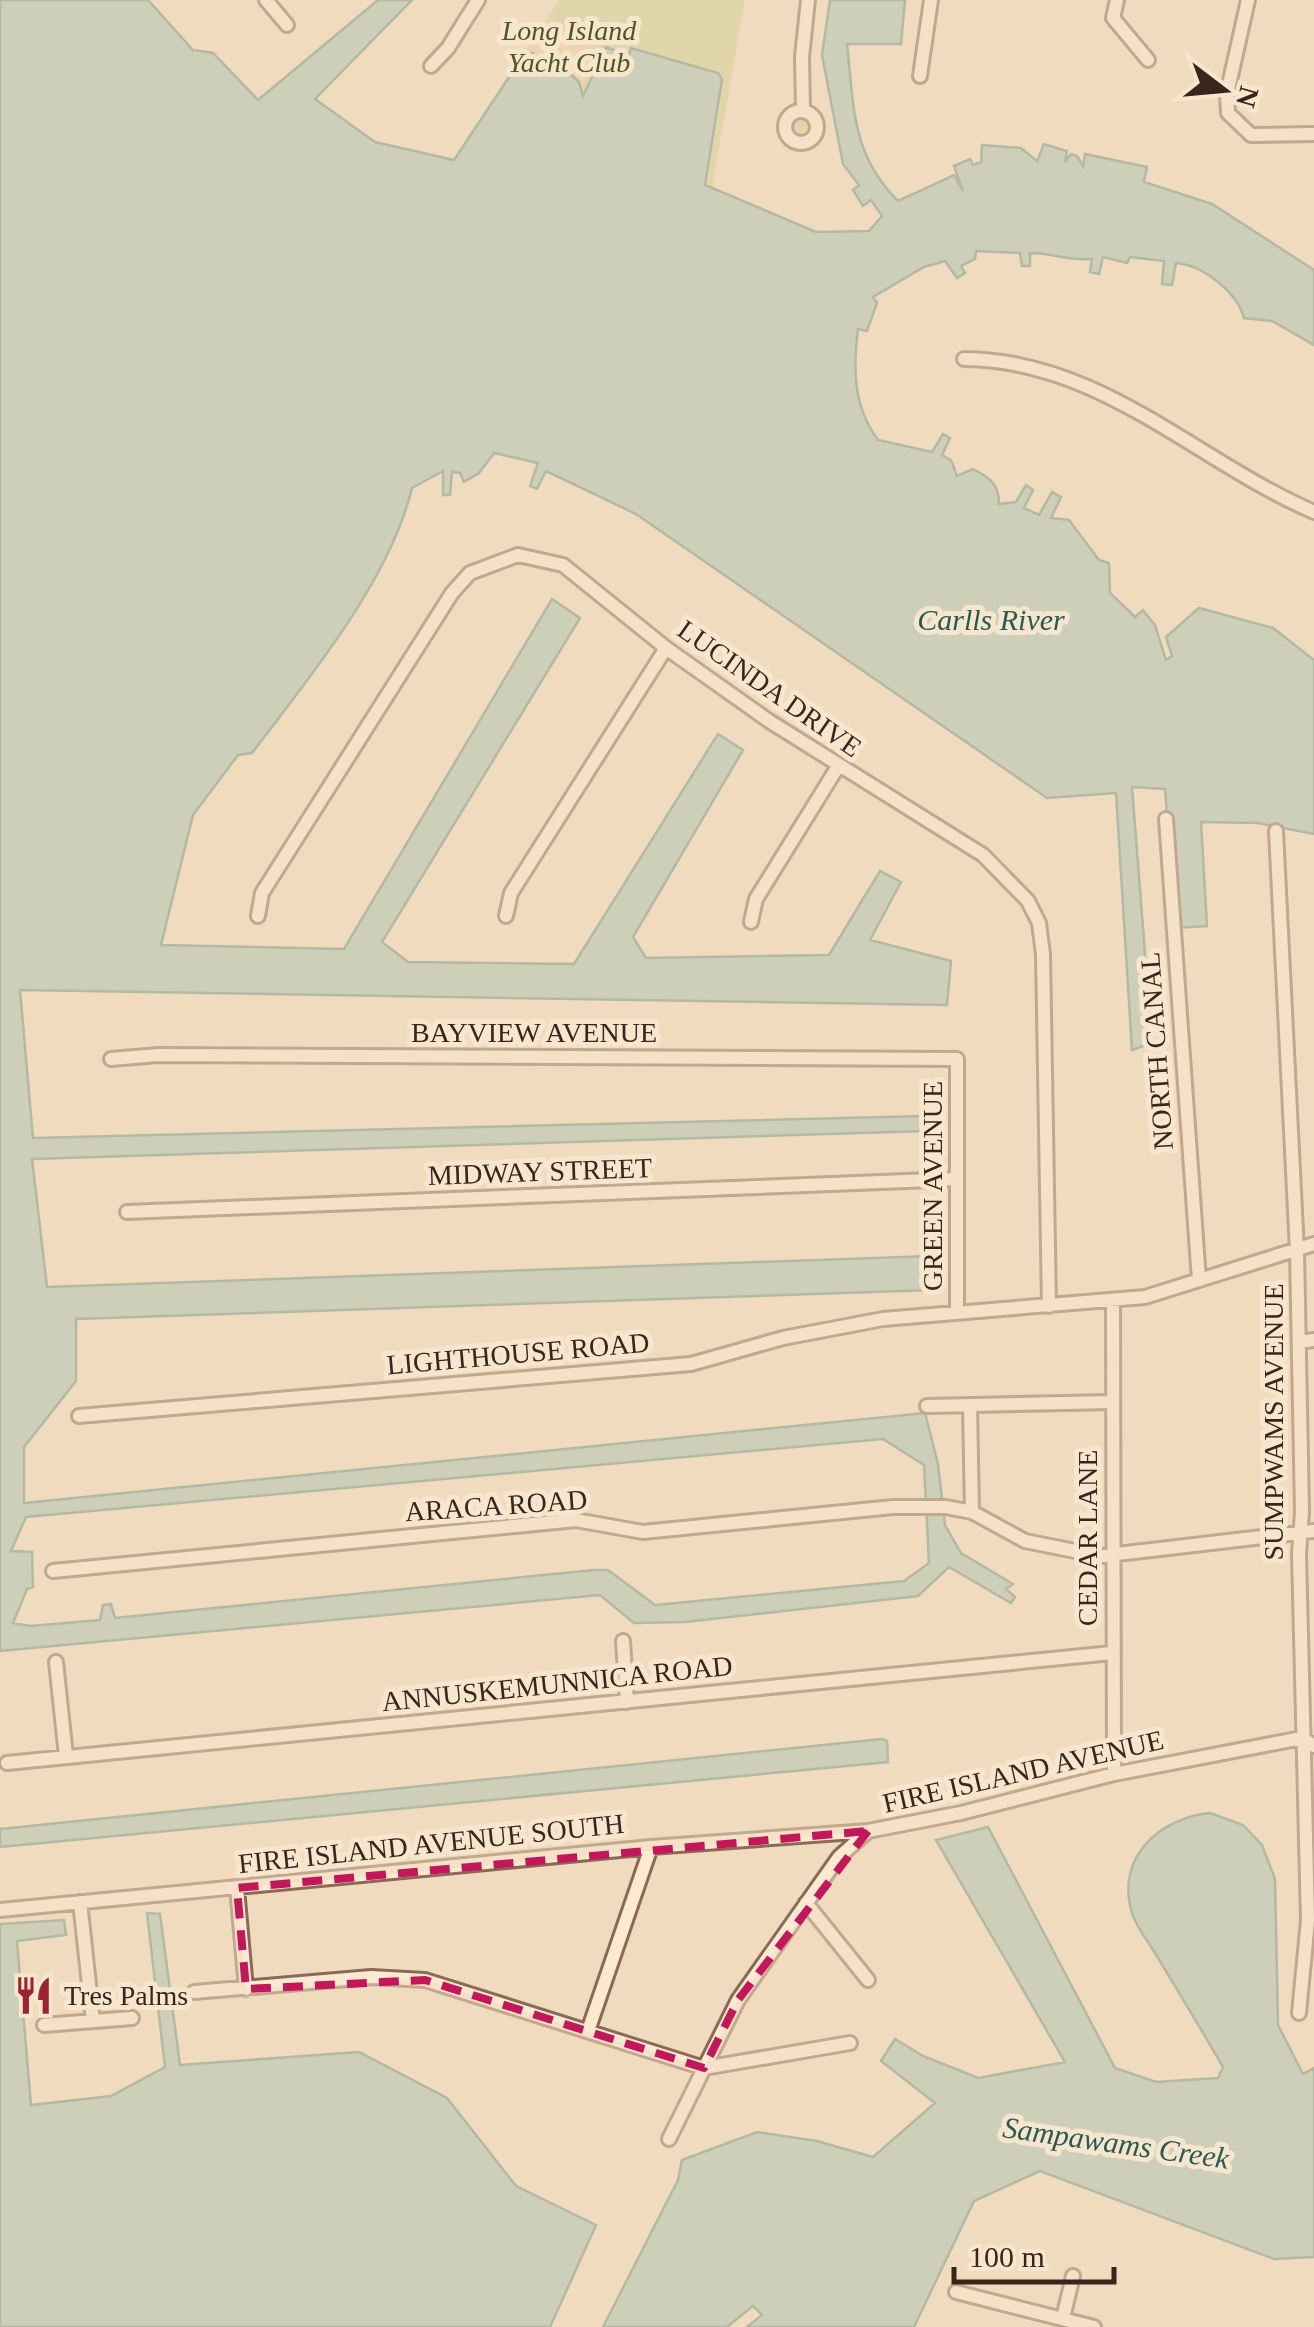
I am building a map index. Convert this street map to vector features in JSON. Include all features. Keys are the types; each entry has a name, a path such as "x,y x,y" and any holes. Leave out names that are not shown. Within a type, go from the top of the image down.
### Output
{"street":[{"path":"266,0 287,25"},
{"path":"430,66 448,48 478,0"},
{"path":"803,111 802,57 808,0"},
{"path":"920,76 931,0"},
{"path":"1117,0 1113,18 1148,60"},
{"path":"1248,0 1227,94 1228,114 1238,126 1267,138 1314,134"},
{"path":"964,359 1000,359 1122,400 1252,483 1314,512"},
{"name":"LUCINDA DRIVE","path":"258,916 262,893 442,610 470,573 518,555 563,565 666,648 837,768 982,854 1028,901 1039,923 1044,972 1049,1306"},
{"path":"506,916 512,893 666,648"},
{"path":"751,922 756,899 837,768"},
{"name":"NORTH CANAL","path":"1166,819 1199,1280"},
{"name":"SUMPWAMS AVENUE","path":"1276,831 1307,1532 1308,1920 1299,2012"},
{"name":"BAYVIEW AVENUE","path":"111,1059 158,1055 957,1059"},
{"name":"GREEN AVENUE","path":"957,1059 957,1312"},
{"name":"MIDWAY STREET","path":"126,1212 956,1179"},
{"path":"957,1312 1112,1302 1314,1244"},
{"name":"CEDAR LANE","path":"1112,1302 1114,1774"},
{"name":"LIGHTHOUSE ROAD","path":"78,1416 690,1364 829,1329 957,1312"},
{"path":"1299,1342 1314,1340"},
{"path":"927,1406 1112,1402"},
{"path":"970,1405 972,1512"},
{"name":"ARACA ROAD","path":"52,1571 576,1520 644,1532 926,1506 972,1512 1025,1541 1100,1556 1307,1532"},
{"path":"623,1640 628,1702"},
{"name":"ANNUSKEMUNNICA ROAD","path":"7,1763 1112,1653"},
{"path":"56,1662 66,1756"},
{"name":"FIRE ISLAND AVENUE","path":"669,2139 738,2000 840,1858 868,1831 962,1813 1114,1774 1308,1742"},
{"name":"FIRE ISLAND AVENUE SOUTH","path":"0,1910 651,1847 868,1831"},
{"path":"588,2031 651,1847"},
{"path":"237,1888 246,1989"},
{"path":"80,1902 93,2020"},
{"path":"806,1904 868,1980"},
{"path":"194,1992 371,1977 425,1980 704,2068 850,2042"},
{"path":"44,2024 132,2018"},
{"path":"1063,2318 1073,2276"},
{"path":"956,2292 1094,2327"}],"highlighted area":[{"path":"868,1831 738,2000 704,2068 425,1980 246,1989 237,1888"}],"green space":[{"name":"Long Island Yacht Club","path":"559,0 745,0 712,188 705,184 722,79 631,49 583,98 518,64"},
{"path":"802,113 812,117 816,127 812,137 802,141 792,137 788,127 792,117"}],"sand":[{"path":"547,18 600,44 582,87 566,66 556,61 552,72 534,64 527,50"}],"water":[{"name":"Carlls River","path":"0,0 148,0 193,50 213,53 258,100 378,0 412,0 315,99 375,142 454,160 527,50 538,57 534,64 551,72 556,60 579,82 583,96 606,47 629,56 631,48 718,73 722,79 705,185 816,232 869,231 882,216 871,200 863,206 853,190 859,185 843,164 822,55 830,0 905,0 901,44 847,44 854,109 863,147 871,165 898,201 954,175 963,191 954,166 970,159 973,165 981,162 982,145 1021,148 1037,161 1044,144 1067,151 1065,162 1071,154 1083,166 1085,154 1147,167 1144,182 1212,204 1314,270 1314,345 1272,321 1244,318 1227,290 1208,274 1186,265 1176,263 1172,285 1162,284 1164,261 1130,257 1127,263 1103,257 1099,274 1090,272 1092,259 1030,253 1030,266 1022,266 1020,253 976,251 975,259 961,266 965,273 957,278 945,261 924,267 873,297 877,303 867,331 858,329 859,401 878,440 932,452 943,434 950,438 942,455 951,460 957,476 973,469 984,475 995,487 999,504 1016,502 1026,485 1033,490 1024,508 1039,515 1052,492 1061,497 1051,518 1069,520 1099,560 1109,563 1110,593 1135,617 1143,610 1155,625 1166,660 1172,656 1166,637 1199,608 1273,628 1314,660 1314,834 1258,823 1201,822 1207,926 1176,928 1165,789 1132,787 1152,1043 1132,1050 1116,793 1047,798 636,514 546,471 537,489 530,486 538,463 494,453 479,473 464,482 460,473 452,472 450,495 443,495 443,471 412,488 386,558 345,627 252,753 238,755 193,815 161,945 344,949 552,599 580,618 382,942 408,962 574,964 718,734 743,750 633,937 646,958 829,955 880,871 901,882 870,940 951,961 947,1005 20,990 33,1138 925,1116 925,1131 32,1159 47,1287 930,1256 931,1290 76,1319 76,1381 24,1447 24,1503 925,1413 938,1464 945,1525 961,1553 1013,1584 1006,1589 1015,1597 1011,1603 949,1567 918,1596 685,1622 634,1623 600,1595 0,1651","holes":["883,1439 924,1465 929,1563 904,1581 655,1605 608,1570 594,1570 115,1618 111,1604 103,1605 100,1620 30,1626 13,1623 27,1589 33,1587 32,1552 11,1551 26,1517"]},
{"path":"887,1741 888,1762 0,1847 0,1829"},
{"name":"Sampawams Creek","path":"1210,1813 1243,1825 1262,1845 1275,1879 1278,2025 1303,2074 1314,2068 1314,2257 1274,2259 1040,2171 974,2201 914,2327 747,2327 762,2315 753,2306 727,2327 603,2327 678,2180 682,2160 757,2132 817,2141 873,2157 935,2103 881,2061 895,2039 923,2056 978,2078 1065,2062 936,1840 988,1827 1115,2068 1156,2082 1218,2078 1223,2067 1136,1923 1128,1893 1130,1874 1146,1844 1174,1823"},
{"path":"147,1913 160,1914 180,2065 359,2052 447,2098 516,2186 596,2225 550,2327 0,2327 0,1924 64,1920 66,1935 17,1941 31,2105 111,2096 165,2067"}],"place":[{"name":"Tres Palms","path":"34,1995"}]}
